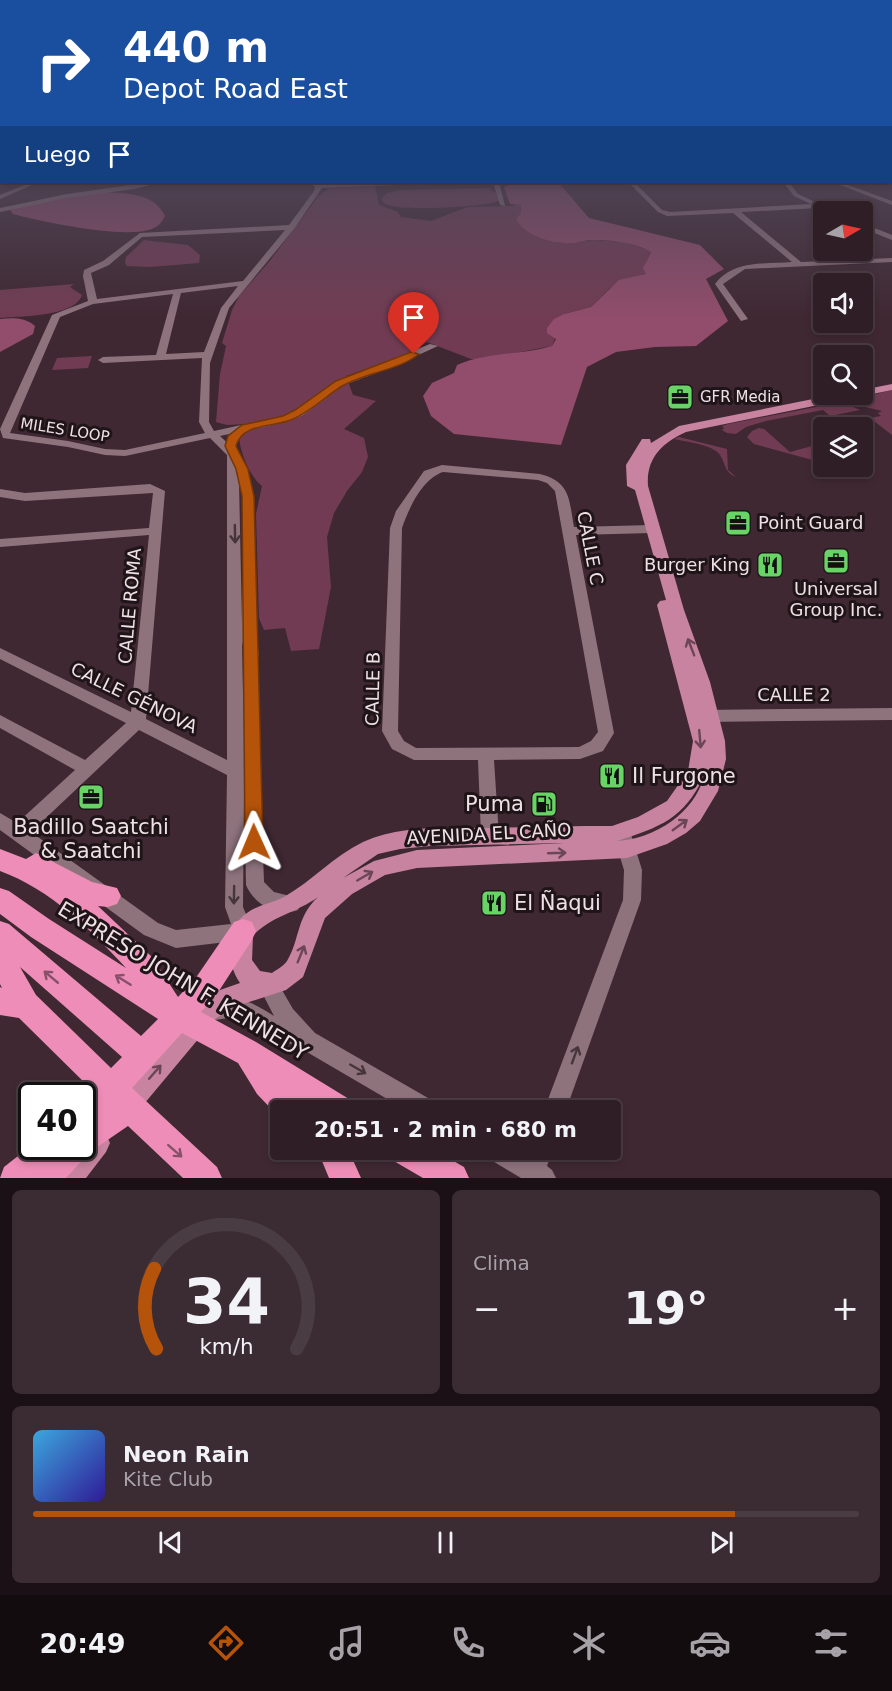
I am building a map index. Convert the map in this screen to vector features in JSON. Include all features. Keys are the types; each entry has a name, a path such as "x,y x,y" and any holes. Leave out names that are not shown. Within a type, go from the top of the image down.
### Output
{"highway":[{"path":"0,859 30,861 57,873 88,893 108,896"},
{"path":"0,859 26,868 42,878 113,937 139,962 172,1012"},
{"name":"EXPRESO JOHN F. KENNEDY","path":"0,899 40,928 172,1012 246,1052 323,1100"},
{"path":"96,1106 205,988 243,931"},
{"path":"0,933 143,1056"},
{"path":"0,957 13,1003"},
{"path":"0,980 13,1003 59,1036 165,1142 206,1178"},
{"path":"246,1052 267,1084 284,1100"},
{"path":"96,1131 117,1117"},
{"path":"15,1178 37,1160"},
{"path":"44,1178 63,1160"},
{"path":"337,1160 345,1178"},
{"path":"422,1160 453,1178"}],"main road":[{"path":"873,384 892,380"},
{"path":"873,391 892,387"},
{"name":"AVENIDA EL CAÑO","path":"207,1011 228,998 278,982 294,969 301,957 308,930 318,911 345,887 381,867 417,858 660,838 678,827 704,801 711,786 717,759 704,716 692,649 648,529 632,478 632,465 639,451 649,439 668,428 696,418 813,397"},
{"name":"AVENIDA EL CAÑO","path":"648,529 641,477 646,458 664,438 688,428 813,403"},
{"name":"AVENIDA EL CAÑO","path":"243,931 256,918 291,903 313,890 359,855 381,844 429,837 606,834 624,840"},
{"path":"243,931 240,953 245,972 252,981 268,985"},
{"path":"69,1178 117,1117 207,1011"}],"street":[{"path":"233,454 212,435 204,422 207,355 225,308 291,227 302,208"},
{"path":"657,208 670,214 786,208"},
{"path":"735,211 799,264"},
{"path":"244,283 92,302 93,296 86,278 87,272 106,263 140,235 291,227"},
{"path":"873,230 892,238"},
{"path":"744,319 720,289 719,284 743,267 892,260"},
{"path":"160,357 178,290"},
{"name":"MILES LOOP","path":"92,302 56,315 4,432 7,436 68,444 105,452 134,451 182,442 286,418 299,413 340,383 433,346"},
{"path":"103,360 207,355"},
{"path":"182,442 194,434 204,422"},
{"path":"204,422 218,429 240,428"},
{"path":"240,428 232,438 230,446 233,454 244,772 255,885 269,900 291,903"},
{"name":"CALLE C","path":"434,471 442,468 464,469 540,477 551,481 561,490 606,733 601,741"},
{"name":"CALLE B","path":"434,471 428,473 402,511 396,528 390,731 398,745 414,754 486,755 580,753 597,746 601,741"},
{"name":"CALLE ROMA","path":"0,493 25,497 150,488 159,491 138,722"},
{"path":"569,531 648,529"},
{"path":"0,543 155,531"},
{"name":"CALLE GÉNOVA","path":"0,653 244,772"},
{"name":"CALLE 2","path":"704,716 892,714"},
{"path":"0,721 86,768"},
{"path":"19,832 138,722"},
{"path":"486,755 490,836"},
{"path":"0,820 151,929 176,939 243,931 234,907 244,772"},
{"path":"559,1100 632,900 633,870 624,840"},
{"path":"268,985 286,1016 307,1040"},
{"path":"207,1011 235,1007 246,1010 268,1024 307,1040 410,1100"},
{"path":"513,1160 538,1175 540,1160"}],"shaded area":[{"path":"13,208 160,208 165,216 158,225 151,229 136,232 101,231 13,214 10,210"},
{"path":"310,208 387,208 398,212 401,217 431,221 465,208 521,208 521,213 549,240 560,243 594,240 624,242 651,251 645,264 646,274 610,288 591,307 564,314 552,346 483,359 471,359 427,342 407,355 346,376 353,395 376,401 344,429 364,438 368,457 362,472 334,513 327,537 331,587 319,649 291,651 285,628 264,630 259,618 256,514 262,486 246,464 241,450 239,437 248,430 246,424 227,425 216,422 220,374 226,346 222,343 232,310 239,296 269,262"},
{"path":"521,208 580,208 589,218 700,245 724,269 706,279 728,321 696,346 655,347 616,352 587,367 561,445 454,434 431,416 423,396 432,383 454,373 457,365 480,358 552,346 556,339 547,333 547,328 554,319 591,307 619,280 646,274 643,268 651,252 622,242 550,241 533,235 520,225 516,219 521,213"},
{"path":"144,240 188,245 200,255 199,263 150,267 127,266 126,257"},
{"path":"74,284 70,287 82,295 69,308 33,316 0,318 0,290"},
{"path":"14,318 27,321 35,326 33,334 0,352 0,319"},
{"path":"92,356 88,368 52,370 57,358"},
{"path":"892,390 892,435 873,420 873,417 881,416 878,413 882,411 860,405 873,405 873,395"},
{"path":"826,405 849,405 860,410 830,416 823,410 766,421 746,427 736,434 722,430 724,428 722,426"},
{"path":"759,428 764,429 790,452 813,446 813,460 754,444 747,437"},
{"path":"679,437 727,449 728,470 736,477 727,470 716,451 674,439"}],"place":[{"name":"GFR Media","path":"680,397"},
{"name":"Point Guard","path":"738,523"},
{"name":"Universal Group Inc.","path":"836,561"},
{"name":"Burger King","path":"770,565"},
{"name":"Il Furgone","path":"612,776"},
{"name":"Badillo Saatchi & Saatchi","path":"91,797"},
{"name":"Puma","path":"544,804"},
{"name":"El Ñaqui","path":"494,903"}],"route":[{"path":"254,842 250,717 252,653 249,640 248,496 242,469 230,446 232,438 245,427 299,413 340,383 414,354"}]}
